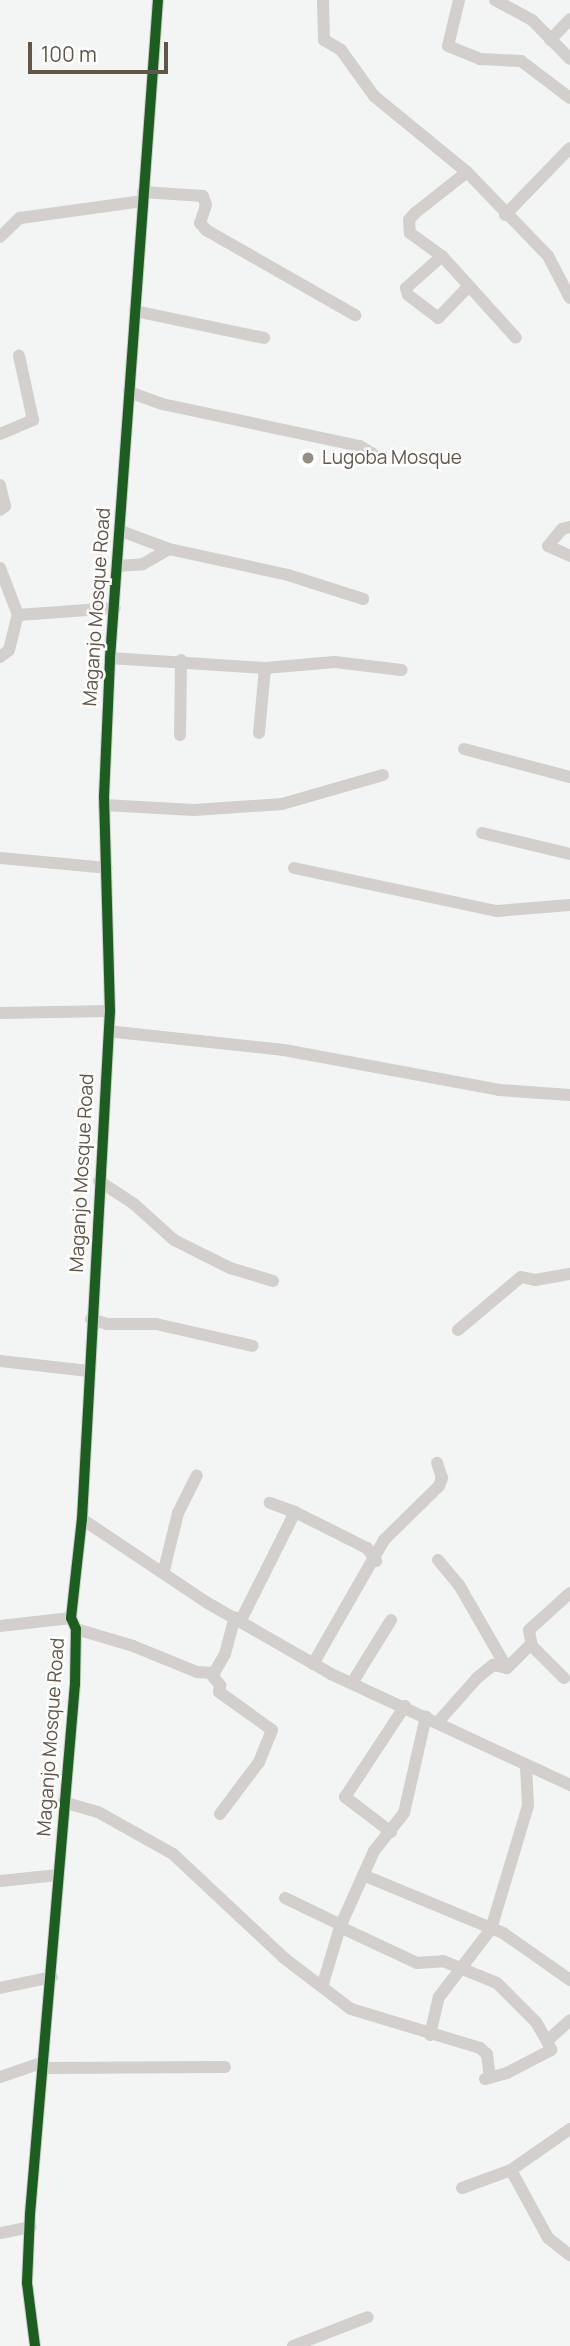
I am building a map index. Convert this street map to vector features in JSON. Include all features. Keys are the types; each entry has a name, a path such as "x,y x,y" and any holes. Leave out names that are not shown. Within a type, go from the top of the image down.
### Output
{"street":[{"name":"Maganjo Mosque Road","path":"34,2346 27,2283 30,2227 52,1977 82,1520 88,1371 110,1011 104,805 110,658 158,0"},
{"path":"323,0 324,40 341,50 374,96 467,172 505,215 548,256 570,298"},
{"path":"459,0 447,46 489,61 521,61 570,98"},
{"path":"495,0 532,20 570,59"},
{"path":"550,40 570,19"},
{"path":"505,215 570,148"},
{"path":"467,172 409,220 410,233 442,256 467,288 489,305 516,338"},
{"path":"0,237 5,224 20,218 143,197 203,196 206,205 200,223 206,230 355,315"},
{"path":"442,256 406,288 408,295 438,318 467,288"},
{"path":"135,311 264,338"},
{"path":"0,434 33,420 19,356"},
{"path":"129,392 163,404 360,446 373,454"},
{"path":"0,485 5,506 0,510"},
{"path":"570,527 562,529 548,546 570,556"},
{"path":"121,531 169,549 288,575 363,599"},
{"path":"117,566 143,564 169,549"},
{"path":"0,568 18,615 9,650 0,657"},
{"path":"18,615 115,608"},
{"path":"110,658 181,660 265,668 335,662 402,670"},
{"path":"180,735 181,660"},
{"path":"260,733 265,668"},
{"path":"464,749 570,777"},
{"path":"104,805 194,810 282,804 383,775"},
{"path":"482,833 570,854"},
{"path":"0,858 107,868"},
{"path":"294,868 497,911 570,905"},
{"path":"0,1013 110,1011"},
{"path":"116,1031 284,1050 499,1090 570,1096"},
{"path":"99,1181 134,1204 174,1240 230,1268 273,1281"},
{"path":"458,1330 521,1277 535,1280 570,1274"},
{"path":"91,1319 107,1324 156,1324 253,1346"},
{"path":"0,1361 88,1371"},
{"path":"313,1664 376,1561 384,1541 439,1486 442,1478 437,1463"},
{"path":"164,1570 178,1513 197,1475"},
{"path":"270,1503 295,1512 367,1548 376,1561"},
{"path":"210,1673 221,1664 238,1618 295,1512"},
{"path":"82,1520 313,1664 570,1785"},
{"path":"438,1560 459,1585 507,1668"},
{"path":"564,1678 531,1644 529,1626 570,1593"},
{"path":"352,1683 391,1620"},
{"path":"0,1626 74,1624 210,1673 220,1685 219,1692 272,1730 259,1762 220,1814"},
{"path":"507,1668 531,1644"},
{"path":"438,1722 477,1678 494,1665 507,1668"},
{"path":"391,1832 345,1797 405,1706"},
{"path":"322,1987 341,1926 374,1851 391,1832 407,1802 426,1716"},
{"path":"430,2035 439,1997 491,1929 528,1806 526,1765"},
{"path":"62,1802 98,1812 173,1854 284,1958 358,2013 480,2048 487,2054 488,2078 551,2050 536,2022 505,1990 463,1967 443,1961 417,1963 285,1898"},
{"path":"0,1881 58,1875"},
{"path":"363,1875 491,1929 570,1980"},
{"path":"0,1988 52,1977"},
{"path":"547,2041 570,2021"},
{"path":"0,2077 44,2065 225,2067"},
{"path":"463,2188 511,2170 570,2129"},
{"path":"511,2170 548,2238 570,2255"},
{"path":"0,2233 30,2227"},
{"path":"293,2346 308,2343 368,2317"}],"cycle path":[{"path":"35,2346 27,2283 30,2214 75,1684 76,1629 71,1618 82,1519 110,1011 104,797 110,658 158,0"}],"place":[{"name":"Lugoba Mosque","path":"308,458"}]}
